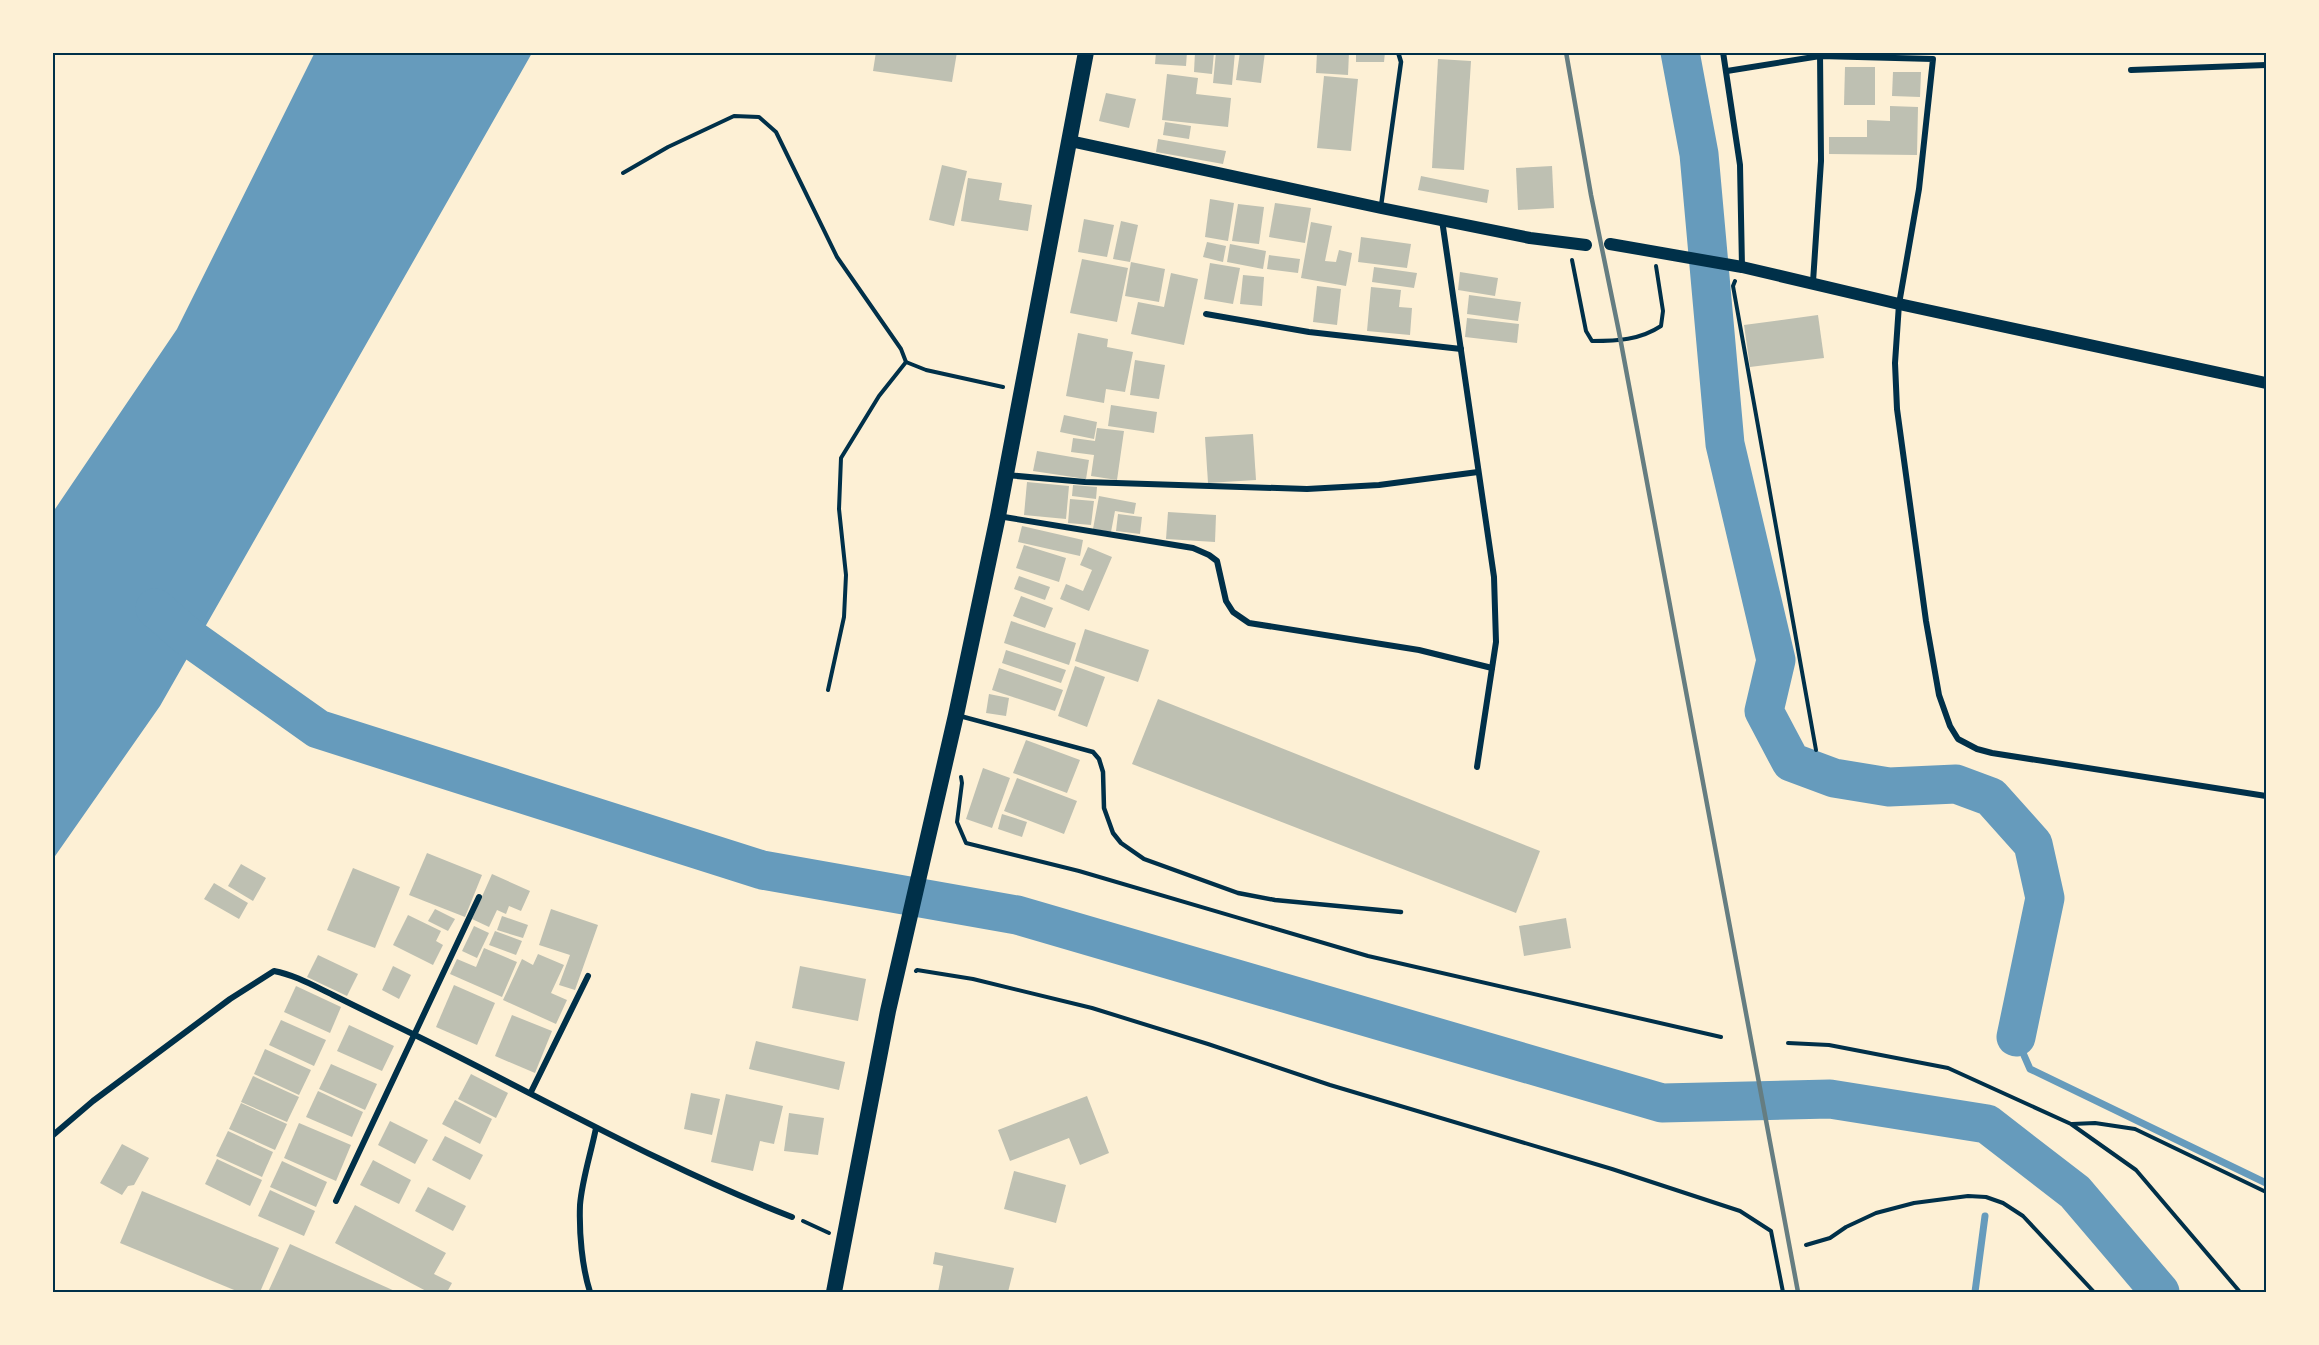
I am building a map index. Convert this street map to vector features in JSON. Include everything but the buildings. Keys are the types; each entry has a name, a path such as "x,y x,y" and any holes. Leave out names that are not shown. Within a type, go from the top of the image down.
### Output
{"highway":[{"path":"834,1293 888,1011 956,715 998,516 1086,52"}],"main road":[{"path":"1070,141 1381,208 1530,238 1586,245"},
{"path":"1610,244 1813,282 1899,304 2266,383"}],"street":[{"path":"1724,52 1740,165 1742,267"},
{"path":"1727,71 1820,54 1934,56 1919,189 1899,304 1895,363 1897,409 1926,621 1939,694 1953,734 1964,743 1992,753 2266,796"},
{"path":"1813,282 1821,161 1820,54"},
{"path":"2131,70 2266,64"},
{"path":"1442,219 1494,578 1496,642 1477,767"},
{"path":"1206,314 1309,332 1461,349"},
{"path":"1006,475 1097,482 1307,489 1379,485 1478,472"},
{"path":"998,516 1193,548 1217,561 1226,601 1233,612 1249,623 1419,650 1492,669"},
{"path":"336,1201 479,897"},
{"path":"52,1136 93,1101 230,999 274,971 296,978 531,1092 596,1128 754,1202 792,1217"},
{"path":"531,1092 588,976"},
{"path":"590,1293 581,1233 580,1204 596,1128"}],"lane":[{"path":"1381,208 1401,62 1398,52"},
{"path":"956,715 1086,749 1093,753 1099,759 1103,772 1104,808 1113,833 1120,843 1144,859 1238,893 1275,900 1401,912"}],"path":[{"path":"622,173 668,147 734,116 759,117 776,132 837,257 901,349 906,362 926,370 1022,392"},
{"path":"1564,242 1572,260 1586,331 1592,341 1630,340 1649,335 1661,327 1663,310 1653,251"},
{"path":"1742,267 1733,286 1816,750"},
{"path":"828,690 844,617 846,575 838,508 841,458 879,396 906,362"},
{"path":"960,774 962,783 957,822 966,843 1079,870 1368,956 1721,1037"},
{"path":"911,978 917,970 973,979 1092,1008 1330,1085 1612,1169 1740,1211 1771,1231 1783,1293"},
{"path":"1788,1043 1829,1045 1948,1068 2070,1124 2136,1170 2241,1293"},
{"path":"2070,1124 2095,1123 2135,1129 2266,1192"},
{"path":"1806,1245 1830,1238 1846,1227 1876,1213 1914,1203 1968,1196 1986,1197 2003,1203 2023,1216 2094,1293"},
{"path":"792,1217 843,1239"}],"water":[{"path":"315,52 532,53 160,706 53,859 53,512 177,329"}],"waterway":[{"path":"1680,52 1699,154 1725,444 1776,660 1764,711 1791,762 1834,778 1889,787 1956,784 1991,797 2033,844 2045,898 2016,1037"},
{"path":"155,608 187,636 318,729 762,870 1017,915 1662,1103 1830,1099 1987,1124 2075,1192 2160,1292"},
{"path":"2016,1037 2030,1069 2266,1183"},
{"path":"1975,1292 1985,1216"}],"railway":[{"path":"1566,52 1798,1292"}]}
